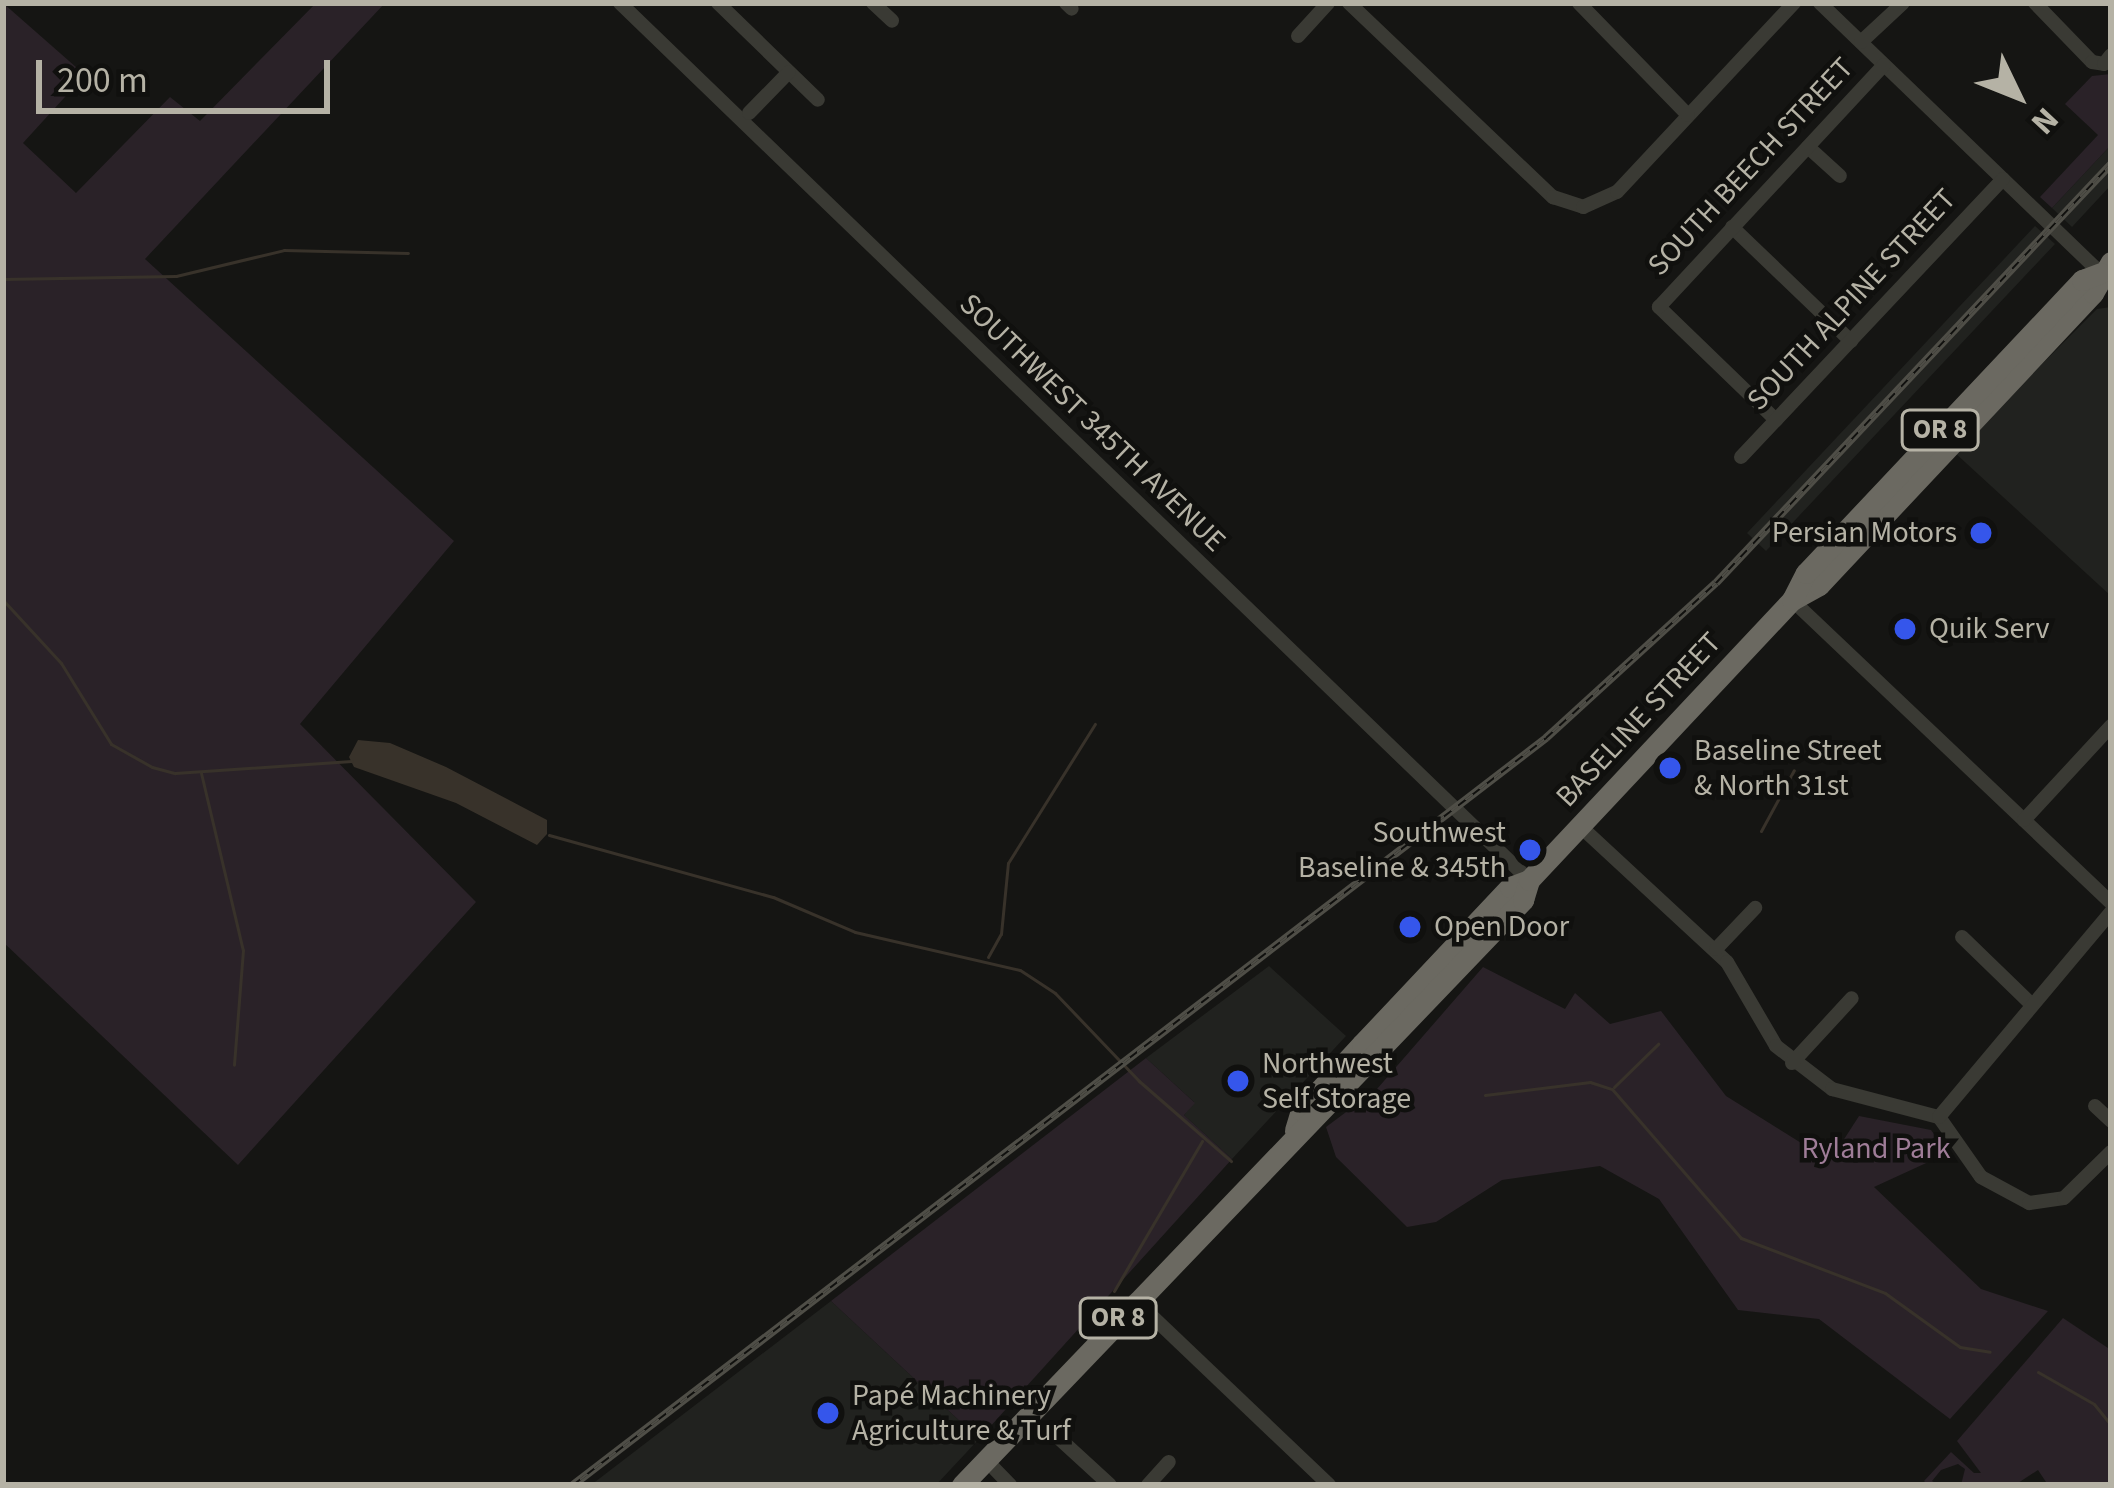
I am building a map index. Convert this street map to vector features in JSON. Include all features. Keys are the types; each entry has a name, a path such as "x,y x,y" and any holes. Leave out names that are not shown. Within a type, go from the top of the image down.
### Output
{"highway":[{"name":"BASELINE STREET","path":"1135,1300 1295,1130 1315,1123 1523,900 1529,880 1792,600 1806,572 2034,330 2082,280 2108,272"},
{"name":"OR 8","path":"962,1485 1135,1300"}],"street":[{"name":"SOUTHWEST 345TH AVENUE","path":"620,3 1529,880"},
{"path":"718,3 818,100"},
{"path":"1298,36 1328,3"},
{"path":"1349,3 1553,197 1582,207 1617,192 1794,3"},
{"path":"1579,3 1688,115"},
{"path":"1820,3 2003,179 2108,272"},
{"name":"SOUTH BEECH STREET","path":"1862,42 1903,3"},
{"path":"2035,3 2105,60"},
{"name":"SOUTH BEECH STREET","path":"1776,420 1659,307 1884,65"},
{"path":"749,113 789,72"},
{"path":"1808,147 1840,176"},
{"name":"SOUTH ALPINE STREET","path":"1741,458 2003,179"},
{"path":"1732,227 1851,341"},
{"path":"1792,600 2111,903"},
{"path":"2024,820 2111,726"},
{"path":"1580,826 1716,950 1792,1064 1851,1099 1939,1118 1993,1187 2029,1203 2056,1202 2111,1152"},
{"path":"1716,950 1755,908"},
{"path":"1939,1118 2030,1003 2111,912"},
{"path":"1962,937 2030,1003"},
{"path":"1792,1064 1852,998"},
{"path":"2095,1106 2111,1120"},
{"path":"1135,1300 1329,1485"},
{"path":"1050,1430 1110,1485"},
{"path":"986,1460 1010,1485"},
{"path":"1148,1485 1169,1462"}],"shaded area":[{"path":"2111,145 2111,185 2072,227 2052,208"},
{"path":"2035,226 2055,244 1766,551 1747,533"},
{"path":"2111,307 2111,596 1954,452 2097,309"},
{"path":"358,740 390,743 446,767 547,820 547,834 537,845 456,803 354,767 349,757"},
{"name":"Northwest Self Storage","path":"1269,966 1346,1036 1232,1159 1184,1115 1194,1102 1146,1058"},
{"path":"831,1301 979,1439 936,1485 591,1485"}],"green space":[{"path":"3,3 85,75 23,143 76,193 170,97 200,121 316,3 385,3 145,259 454,541 300,724 476,902 238,1165 3,942"},
{"path":"2111,74 2111,145 2052,208 2040,197 2098,135 2065,104 2092,76"},
{"name":"Ryland Park","path":"1483,967 1565,1009 1575,993 1610,1024 1661,1011 1726,1096 1830,1161 1859,1116 1931,1130 1948,1153 1874,1187 1981,1289 2048,1311 1950,1419 1819,1319 1738,1310 1659,1199 1600,1166 1502,1180 1436,1222 1407,1227 1336,1157 1326,1127 1377,1089"},
{"path":"1146,1058 1195,1103 1184,1115 1232,1159 979,1439 831,1301"},
{"path":"2063,1318 2111,1350 2111,1485 2048,1485 2038,1470 2015,1485 1961,1485 1965,1469 1958,1464 1941,1470 1932,1481 1939,1485 1928,1485 1924,1481 1951,1452 1974,1473 1981,1473 1957,1441"}],"waterway":[{"path":"3,279 176,276 284,250 408,253"},
{"path":"3,600 61,663 111,744 152,767 175,773 352,761"},
{"path":"988,957 1001,934 1008,863 1095,724"},
{"path":"1761,831 1794,770"},
{"path":"201,773 243,950 234,1065"},
{"path":"549,835 773,897 855,932 1020,970 1055,993 1139,1081 1231,1161"},
{"path":"1614,1087 1658,1044"},
{"path":"1485,1095 1590,1082 1612,1089 1741,1238 1885,1293 1960,1347 1990,1352"},
{"path":"1114,1291 1202,1141"},
{"path":"2038,1372 2094,1404 2111,1425"}],"railway":[{"path":"573,1485 1546,738 1716,583 2111,164"}],"place":[{"name":"Persian Motors","path":"1981,533"},
{"name":"Quik Serv","path":"1905,629"},
{"name":"Baseline Street & North 31st","path":"1670,768"},
{"name":"Southwest Baseline & 345th","path":"1530,850"},
{"name":"Open Door","path":"1410,927"},
{"name":"Northwest Self Storage","path":"1238,1081"},
{"name":"Papé Machinery Agriculture & Turf","path":"828,1413"}]}
